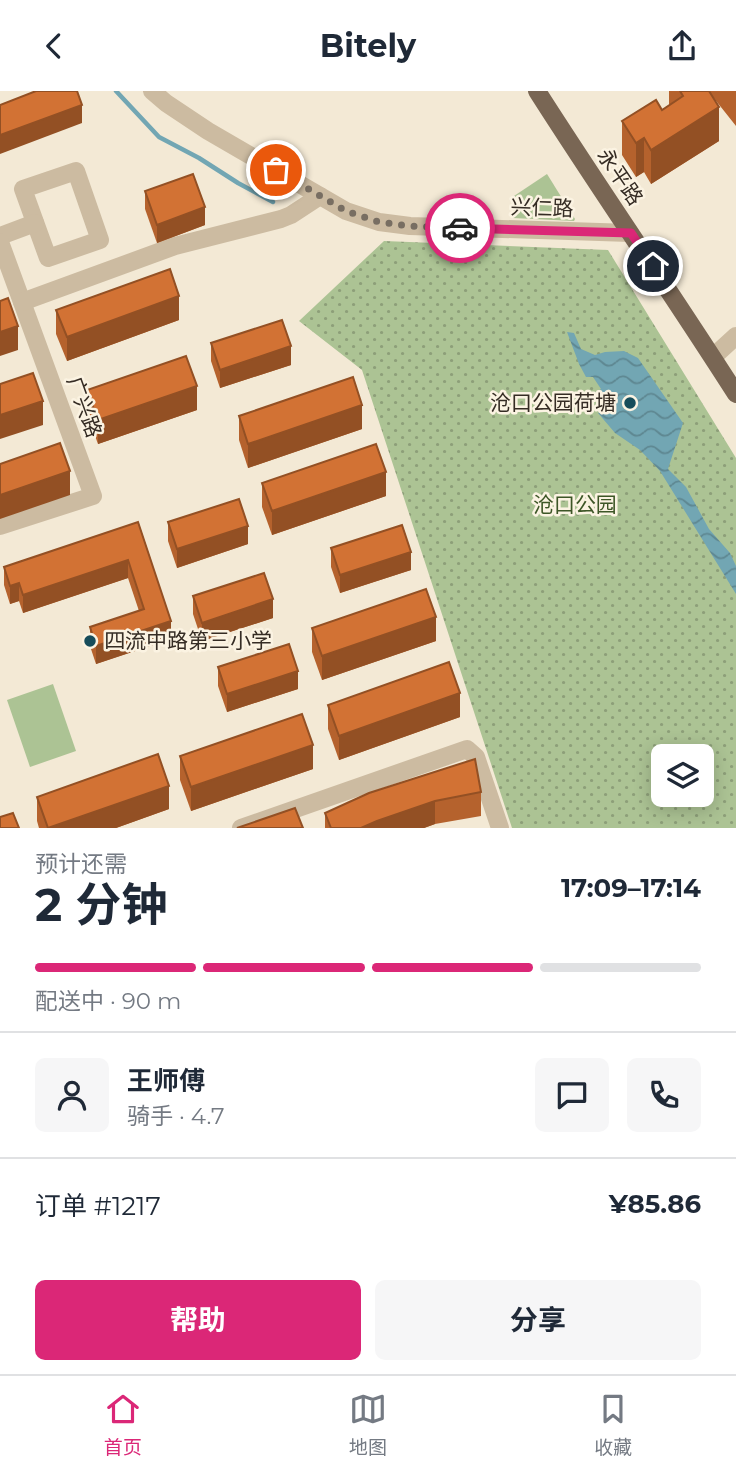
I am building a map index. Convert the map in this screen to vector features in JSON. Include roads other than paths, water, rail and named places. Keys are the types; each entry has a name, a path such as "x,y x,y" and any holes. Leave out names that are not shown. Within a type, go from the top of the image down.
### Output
{"main road":[{"name":"永平路","path":"537,91 736,394"}],"street":[{"name":"兴仁路","path":"152,91 208,131 320,196 346,211 379,222 410,226 631,233"},
{"path":"76,171 100,240 47,258 35,223 23,189 76,171"},
{"path":"22,302 174,246 281,219 320,196"},
{"path":"0,236 35,223"},
{"name":"广兴路","path":"0,242 93,496 0,526"},
{"path":"713,357 736,336"},
{"path":"241,828 467,749 476,757 500,828"}],"water":[{"path":"567,332 574,333 581,349 595,355 624,351 638,358 683,423 668,469 686,487 709,529 730,553 736,566 736,594 660,471 640,450 615,433 598,413 604,409 595,393 601,389 593,377 586,377"}],"waterway":[{"path":"116,91 159,137 273,202"}],"place":[{"name":"沧口公园荷塘","path":"630,403"},
{"name":"四流中路第三小学","path":"90,641"}],"park label":[{"name":"沧口公园","path":"575,505"}]}
